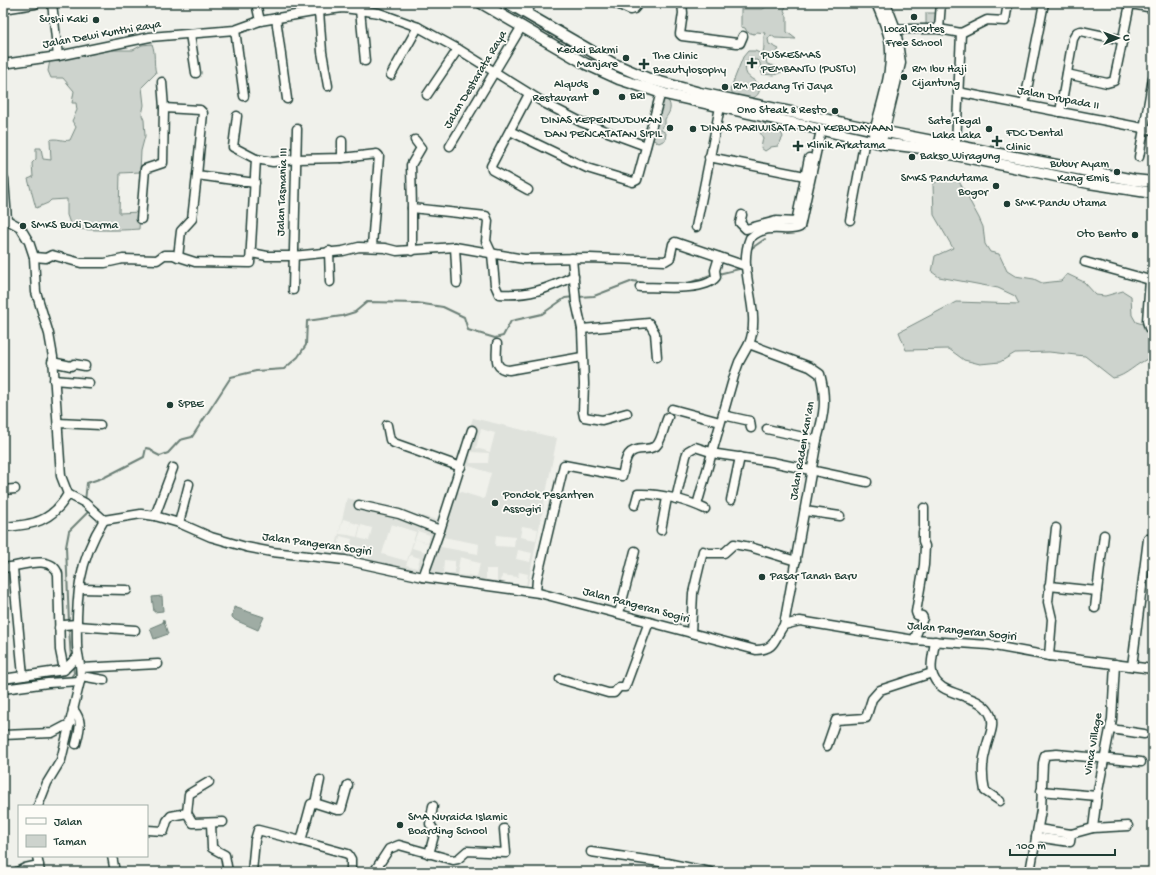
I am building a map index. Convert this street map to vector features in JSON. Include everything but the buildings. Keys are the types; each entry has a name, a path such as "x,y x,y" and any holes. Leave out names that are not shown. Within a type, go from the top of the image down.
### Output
{"main road":[{"path":"3,8 36,3"},
{"path":"481,3 557,47 619,79 661,92 720,107 873,141 950,154 1093,183 1153,193"},
{"path":"508,3 582,46 634,73 649,79 700,93 879,131 1153,182"},
{"path":"877,3 889,35 891,52 882,103 879,131"},
{"path":"873,141 879,131 900,63 895,29 885,3"},
{"path":"557,47 564,42 564,35"},
{"path":"576,57 575,49 582,46"},
{"path":"1093,183 1095,172"}],"street":[{"path":"52,3 58,56"},
{"path":"256,3 260,22"},
{"path":"526,13 532,3"},
{"path":"616,3 630,10 634,9 638,3"},
{"path":"682,3 683,13 680,34 685,37 740,43 743,36"},
{"path":"939,29 941,3"},
{"path":"895,29 939,29 961,33 987,20 1005,21 1008,3"},
{"path":"1024,105 1044,3"},
{"path":"1067,74 1112,83 1114,81 1128,3 1153,8"},
{"name":"Jalan Dewi Kunthi Raya","path":"3,64 58,56 150,37 234,30 276,18 319,11 342,8 360,10 379,13 418,27 458,49 529,94 581,122 646,146"},
{"path":"360,10 365,61"},
{"path":"319,11 322,52 328,86"},
{"path":"276,18 287,99"},
{"name":"Jalan Destarata Raya","path":"450,146 522,26"},
{"path":"391,75 418,27"},
{"path":"234,30 244,96"},
{"path":"1060,112 1073,39 1077,32 1122,40"},
{"path":"956,145 961,33"},
{"path":"190,34 196,73"},
{"path":"427,96 458,49"},
{"path":"1139,157 1153,78"},
{"path":"140,219 145,169 163,163 164,108 162,82"},
{"path":"510,131 587,168 633,182 637,180 661,92"},
{"name":"Jalan Drupada II","path":"958,92 1153,130"},
{"path":"528,190 492,170 491,166 529,94"},
{"path":"696,227 720,107"},
{"path":"164,108 200,110 203,113 192,219 181,231 178,257"},
{"path":"237,116 233,147 256,159 273,162 296,159 342,158 377,154 380,158 372,246"},
{"name":"Jalan Tasmania III","path":"293,290 297,129"},
{"path":"742,215 740,223 746,229 776,222 796,222 805,176 818,129"},
{"path":"635,505 639,494 676,499 701,507 722,419 739,362 749,344 753,317 745,259 750,238 763,230 775,227 798,228 800,226 818,129"},
{"path":"412,251 411,165 421,148 415,140"},
{"path":"850,220 873,141"},
{"path":"342,142 342,158"},
{"path":"709,157 805,176"},
{"path":"34,257 46,258 52,256 81,263 105,263 123,259 158,260 164,255 195,262 249,264 252,253 256,159"},
{"path":"197,176 255,183"},
{"path":"4,179 5,220 20,227 27,238 34,257 36,292 51,343 61,476 75,497 98,513 104,520 88,550 82,568 80,589 60,650 81,675 104,680"},
{"path":"412,208 486,216 488,225 486,241 492,254 495,285 499,294 532,293 545,290 574,276"},
{"path":"252,253 267,256 293,256 372,246 397,251 455,247 492,254 543,260 572,258 669,260 673,244 675,242 733,261 745,259"},
{"path":"455,247 457,283"},
{"path":"330,252 330,282"},
{"path":"640,287 685,288 709,282 715,279 719,257"},
{"path":"572,258 576,298 582,329 584,417 602,420 627,413"},
{"path":"1085,262 1152,280 1147,321 1149,328 1153,330"},
{"path":"582,329 649,323 655,333 657,357"},
{"path":"497,344 497,362 498,366 502,369 509,370 582,357"},
{"name":"Jalan Raden Kan'an","path":"749,344 810,367 820,374 825,398 825,411 804,511 784,625"},
{"path":"52,362 71,366 74,364 85,366"},
{"path":"54,380 89,383"},
{"path":"672,409 722,419 750,421 751,428"},
{"path":"536,592 537,579 564,465 622,476 630,452 633,449 648,449 655,447 659,443 668,418"},
{"path":"58,423 100,425"},
{"path":"387,425 390,440 394,443 461,467"},
{"path":"767,428 818,440"},
{"path":"423,577 461,467 472,430"},
{"path":"676,499 688,451 695,447 713,452 812,470 867,482"},
{"path":"731,500 740,457"},
{"path":"155,516 173,468"},
{"path":"178,523 189,484"},
{"path":"3,490 15,489"},
{"path":"3,527 34,524 43,520 60,506 75,497"},
{"path":"661,530 667,498"},
{"path":"359,505 410,518 440,530"},
{"path":"914,640 923,618 922,616 917,615 916,612 924,565 925,546 922,532 924,528 924,508"},
{"path":"804,511 840,516"},
{"name":"Jalan Pangeran Sogiri","path":"104,520 141,514 155,516 178,523 211,537 246,547 272,552 345,560 423,577 536,592 748,648 765,650 773,644 784,625 800,621 914,640 989,645 1049,656 1153,669"},
{"path":"1049,656 1052,619 1048,602 1056,528"},
{"path":"1095,608 1104,536"},
{"path":"1132,666 1148,539"},
{"path":"691,633 693,593 703,551 708,553 724,553 734,544 750,547 796,561"},
{"path":"619,613 635,552"},
{"path":"3,568 13,568 40,562 47,563 55,567 58,574 69,626 72,663"},
{"path":"13,568 23,676"},
{"path":"1049,586 1097,591"},
{"path":"80,589 127,590"},
{"path":"560,679 614,694 619,686 625,686 649,622"},
{"path":"69,626 135,630"},
{"path":"935,642 932,673 938,683 946,689 978,701 989,712 992,728 984,758 983,781 985,791 1000,801"},
{"path":"3,679 23,676 72,663"},
{"path":"3,689 48,683 81,675 158,664"},
{"name":"Vinca Village","path":"1093,828 1097,796 1111,728 1116,664"},
{"path":"826,746 836,720 866,718 872,699 880,690 932,673"},
{"path":"39,802 47,783 61,760 71,723 72,709 81,675"},
{"path":"72,709 79,717 80,722 76,744"},
{"path":"3,735 52,733 71,723"},
{"path":"1111,728 1144,734"},
{"path":"1030,872 1037,833 1044,757 1047,754 1141,762"},
{"path":"315,803 320,780"},
{"path":"209,782 189,794 187,814 193,823 223,822"},
{"path":"301,841 310,805 315,803 341,810 348,784"},
{"path":"1041,791 1097,796"},
{"path":"429,854 435,832 430,824 434,806"},
{"path":"148,830 164,831 167,820 171,816 187,814"},
{"path":"211,823 212,848 225,855 228,872"},
{"path":"1037,833 1071,834 1093,828 1128,826"},
{"path":"374,872 382,858 393,846 402,845 453,860 458,859 467,851 506,853 504,829"},
{"path":"252,872 255,840 258,830 348,854 351,859 351,872"},
{"path":"591,852 667,863 710,872"},
{"path":"112,857 115,872"},
{"path":"17,872 38,863"},
{"path":"665,872 667,863"}],"shaded area":[{"name":"Pondok Pesantren Assogiri","path":"473,418 557,438 527,589 334,555 347,498 438,520","holes":["481,429 495,433 490,452 476,448","471,452 489,453 488,463 470,463","466,465 491,473 484,499 458,491","343,519 351,521 348,535 339,534","351,522 360,525 357,537 348,535","391,524 416,532 407,561 382,554","361,525 372,528 369,541 358,538","522,526 538,529 536,540 520,537","418,531 430,535 428,543 415,539","496,535 515,537 514,547 495,546","340,536 352,539 350,549 338,547","443,537 479,544 478,554 441,547","415,539 432,545 429,553 412,548","351,545 371,549 368,559 349,554","518,550 532,553 530,562 516,559","410,555 420,558 417,568 406,565","460,557 471,560 470,568 471,561 480,563 477,577 457,575","444,560 455,561 455,574 443,574","486,569 497,569 497,581 486,580","519,572 528,574 526,587 501,583 502,575 518,577"]},
{"path":"162,596 163,611 154,612 152,597"},
{"path":"234,607 264,617 258,630 235,620 232,617"},
{"path":"164,622 168,634 154,639 150,628"}],"green space":[{"path":"765,3 788,3 784,10 787,17 787,32 796,39 775,38 771,35 768,39 769,44 779,49 774,56 766,59 767,64 781,68 782,72 774,75 762,74 760,63 757,60 749,60 746,63 746,72 749,77 760,85 758,94 752,98 735,96 730,90 743,57 748,51 755,51 762,54 764,49 765,33 757,32 754,34 747,32 745,28 741,27 741,9 763,9 766,7"},
{"path":"926,13 939,13 938,29 926,28"},
{"path":"152,44 156,73 142,87 144,105 142,115 144,120 145,136 141,151 140,172 120,173 119,213 140,212 139,229 72,229 67,215 67,199 51,200 48,203 36,208 28,179 33,177 32,163 36,159 36,148 41,148 43,159 51,160 50,140 70,140 76,127 72,121 77,110 76,103 72,103 74,91 63,78 51,78 48,71 50,60 77,53 109,50 133,50 142,45"},
{"path":"664,98 669,102 670,107 669,113 665,119 665,124 662,126 661,130 666,133 665,140 659,143 646,136 643,141 645,129 648,127 661,100"},
{"path":"764,124 771,127 779,127 783,137 778,146 771,147 765,151 761,148 763,138 759,130 760,126"},
{"path":"952,178 960,183 979,218 983,227 985,244 990,252 999,254 1007,271 1015,276 1034,279 1042,283 1061,281 1067,274 1084,282 1096,295 1105,296 1123,291 1131,296 1132,315 1136,322 1153,327 1153,360 1150,358 1145,360 1123,375 1113,378 1085,356 1049,352 1015,353 1000,362 980,364 964,360 949,349 906,350 899,332 956,302 1019,304 1015,296 998,288 939,277 932,272 935,256 953,248 934,215 933,184 942,179"}],"waterway":[{"path":"749,250 765,239"},
{"path":"718,274 739,269 740,265"},
{"path":"689,283 713,274"},
{"path":"578,297 594,296 633,281 643,283"},
{"path":"85,501 87,483 105,477 144,457 146,448 151,449 154,453 160,456 168,453 180,440 192,437 231,377 256,371 284,369 298,357 306,345 307,321 342,316 355,312 367,302 417,303 443,307 464,317 468,330 495,338 503,336 511,321 542,314 565,298 574,297"},
{"path":"69,623 66,547 69,531 89,511"},
{"path":"69,628 71,659"},
{"path":"16,681 54,676 65,678 71,677 74,673 73,665"}],"place":[{"name":"Local Routes Free School","path":"914,17"},
{"name":"Sushi Kaki","path":"96,20"},
{"name":"Kedai Bakmi Manjare","path":"626,58"},
{"name":"PUSKESMAS PEMBANTU (PUSTU)","path":"752,63"},
{"name":"The Clinic Beautylosophy","path":"644,64"},
{"name":"RM Ibu Haji Cijantung","path":"904,77"},
{"name":"RM Padang Tri Jaya","path":"725,87"},
{"name":"Alquds Restaurant","path":"596,92"},
{"name":"BRI","path":"622,97"},
{"name":"Ono Steak & Resto","path":"835,111"},
{"name":"DINAS KEPENDUDUKAN DAN PENCATATAN SIPIL","path":"670,128"},
{"name":"DINAS PARIWISATA DAN KEBUDAYAAN","path":"693,129"},
{"name":"Sate Tegal Laka Laka","path":"989,129"},
{"name":"FDC Dental Clinic","path":"997,141"},
{"name":"Klinik Arkatama","path":"798,146"},
{"name":"Bakso Wiragung","path":"912,157"},
{"name":"Bubur Ayam Kang Emis","path":"1117,172"},
{"name":"SMKS Pandutama Bogor","path":"996,186"},
{"name":"SMK Pandu Utama","path":"1007,204"},
{"name":"SMKS Budi Darma","path":"23,226"},
{"name":"Oto Bento","path":"1135,235"},
{"name":"SPBE","path":"170,405"},
{"name":"Pondok Pesantren Assogiri","path":"495,503"},
{"name":"Pasar Tanah Baru","path":"762,577"},
{"name":"SMA Nuraida Islamic Boarding School","path":"400,825"}]}
